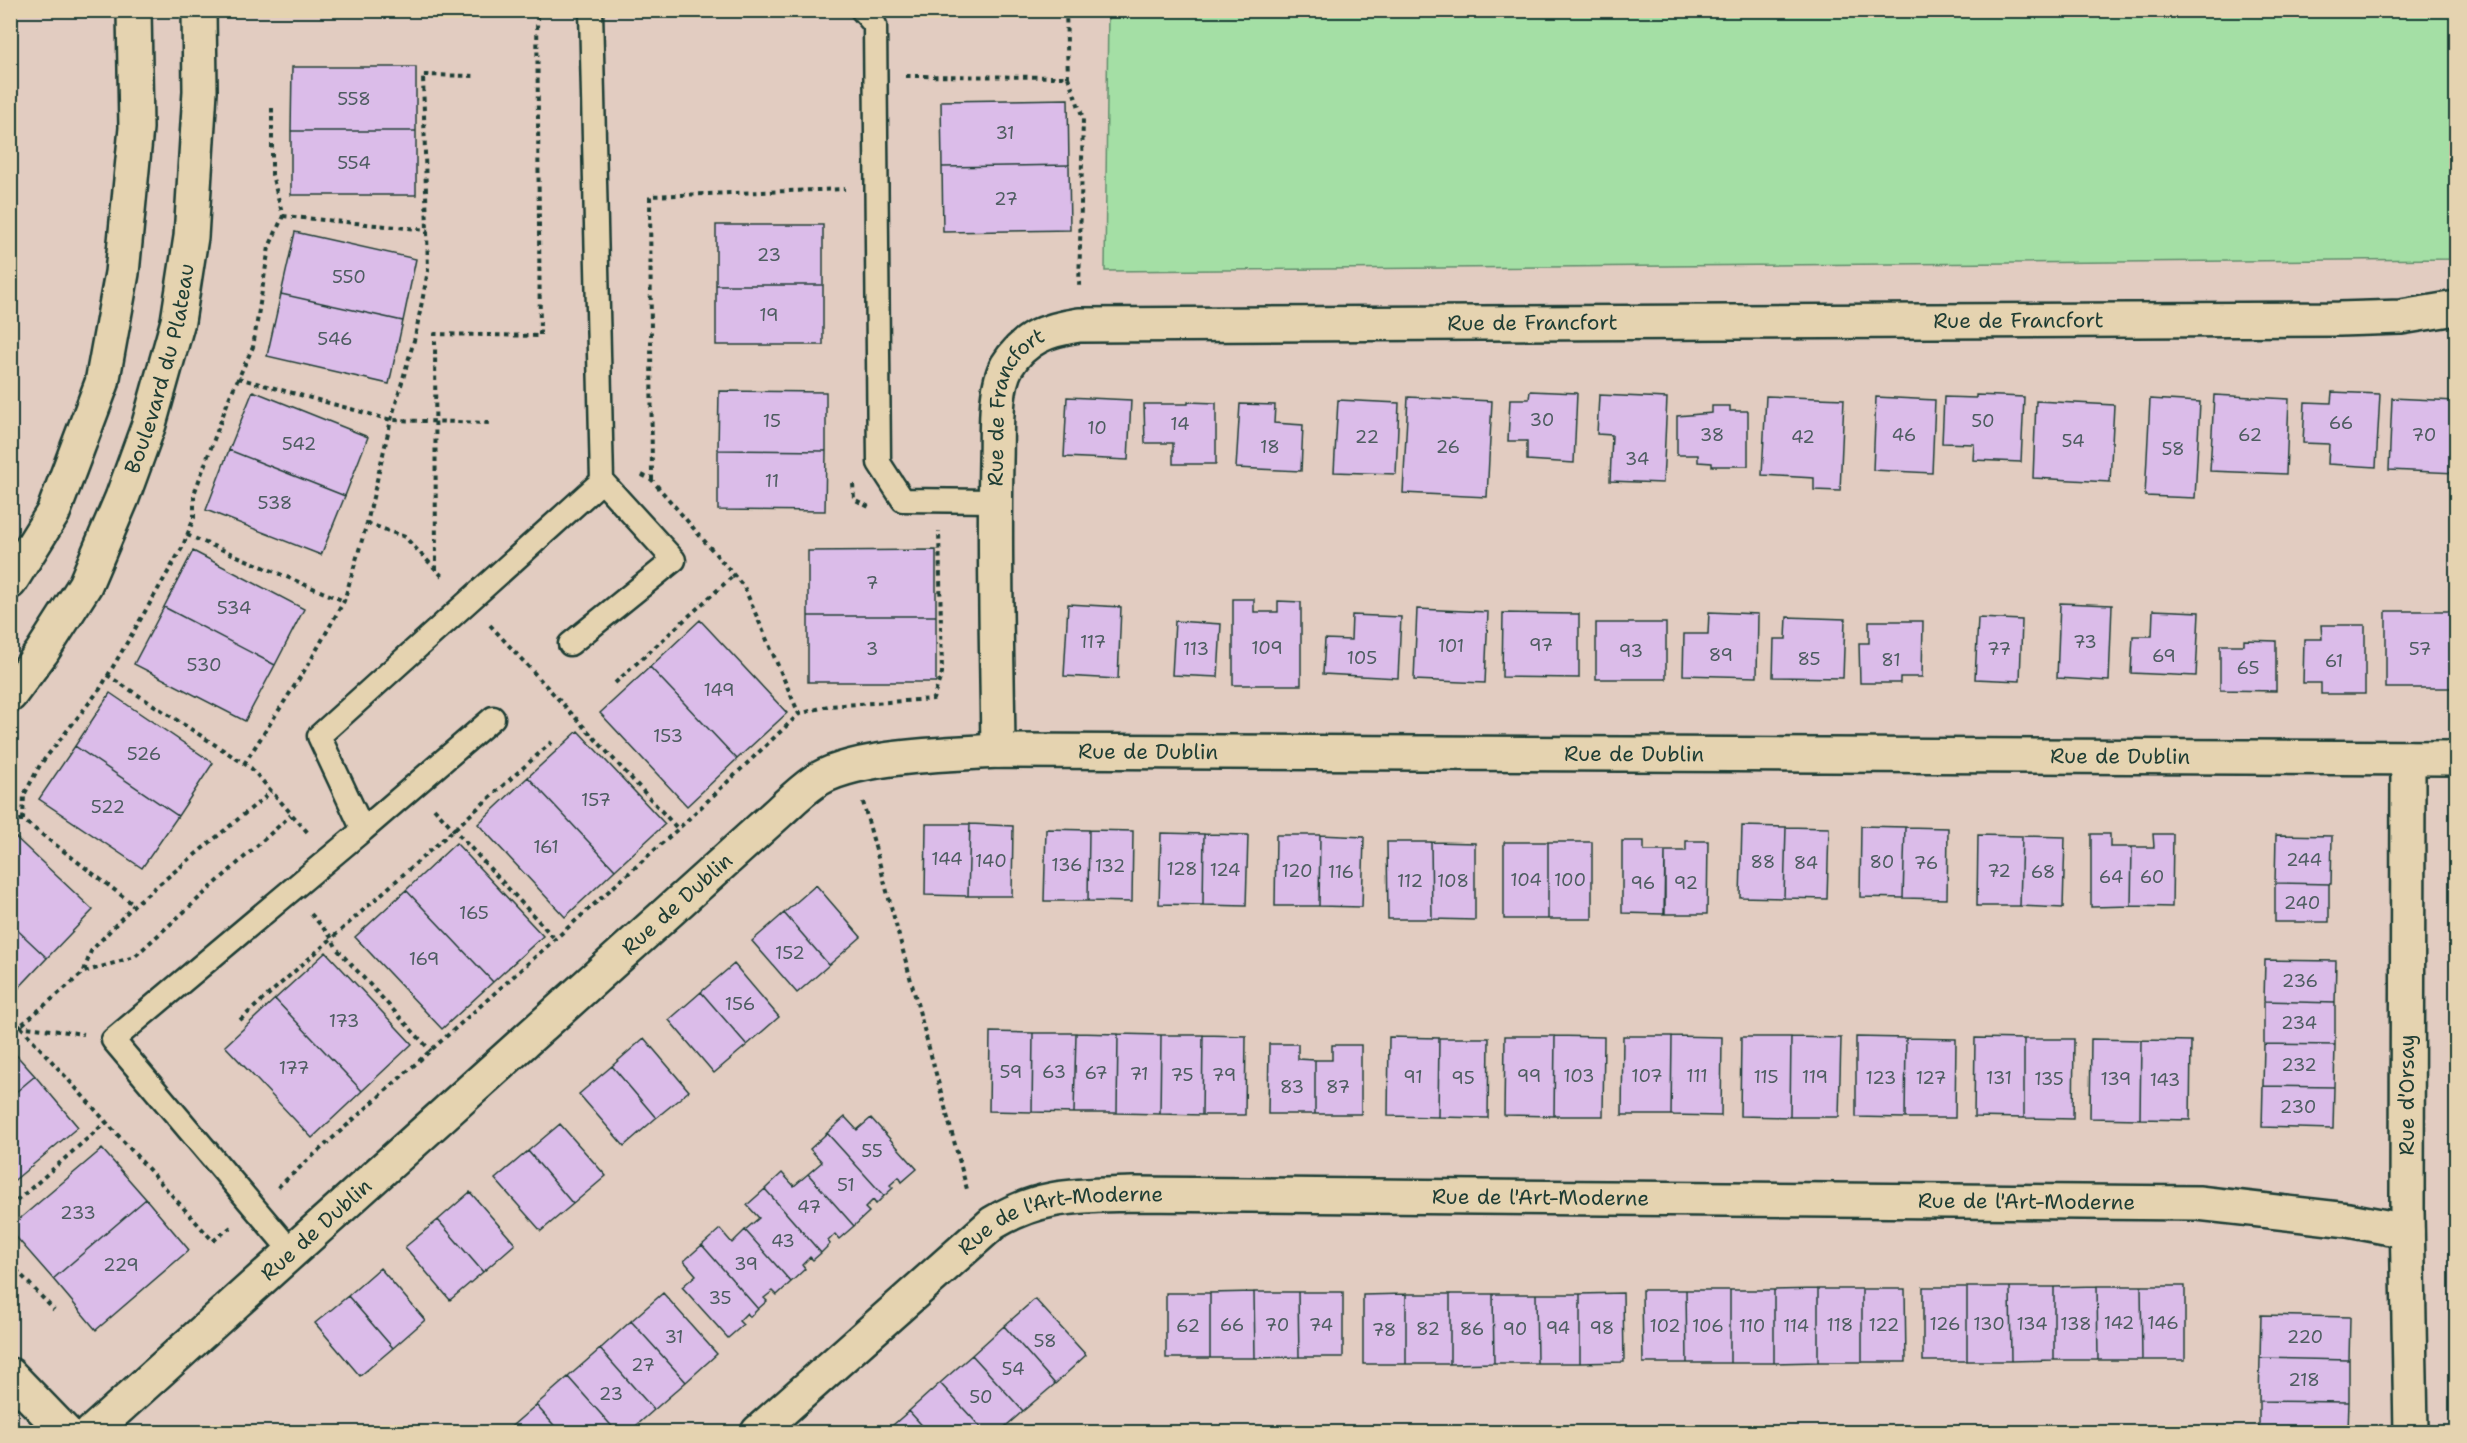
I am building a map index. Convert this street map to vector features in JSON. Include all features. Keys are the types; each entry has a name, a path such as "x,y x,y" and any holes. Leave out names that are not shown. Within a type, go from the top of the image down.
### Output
{"street":[{"path":"10,582 53,513 102,383 122,273 136,128 134,10"},
{"name":"Boulevard du Plateau","path":"10,695 42,652 85,585 122,498 149,424 178,321 191,237 200,91 199,10"},
{"name":"Rue de Francfort","path":"998,751 995,501 998,400 1006,368 1026,344 1049,330 1078,325 2339,319 2401,317 2457,308"},
{"name":"Rue de Dublin","path":"92,1432 797,796 815,781 854,766 914,756 998,751 2457,758"},
{"name":"Rue d'Orsay","path":"2408,758 2407,1231 2411,1432"},
{"name":"Rue de l'Art-Moderne","path":"758,1432 993,1223 1034,1203 1069,1196 1133,1194 2198,1203 2348,1220 2407,1231"},
{"path":"10,1375 65,1432"}],"lane":[{"path":"570,644 674,560 602,474 591,10"},
{"path":"862,10 875,25 879,463 903,500 995,501"},
{"path":"363,830 319,736 467,602 602,474"},
{"path":"291,1251 113,1040 494,718"}],"path":[{"path":"436,570 435,334 540,336 537,10"},
{"path":"1066,10 1068,77 1083,118 1078,325"},
{"path":"244,764 308,665 344,601 367,523 391,420 415,337 428,271 423,75 476,76"},
{"path":"875,77 1068,77"},
{"path":"23,820 24,795 40,765 100,689 182,549 194,518 194,494 238,378 253,347 269,247 283,216 272,175 272,106"},
{"path":"652,480 650,196 845,189 845,201"},
{"path":"283,216 428,230"},
{"path":"238,378 391,420 489,423"},
{"path":"602,474 625,466 652,480 744,587 799,714"},
{"path":"852,478 854,499 873,509"},
{"path":"367,523 405,537 518,654 678,830"},
{"path":"255,1208 678,830 799,714 828,706 933,699 942,673 939,530 929,530"},
{"path":"187,535 344,601"},
{"path":"615,683 734,575"},
{"path":"107,675 251,768 331,857"},
{"path":"240,1020 552,742"},
{"path":"854,766 968,1193"},
{"path":"414,786 556,940"},
{"path":"84,972 91,951 134,905 271,792"},
{"path":"10,820 23,820 134,905"},
{"path":"290,891 331,937 337,949 431,1051"},
{"path":"10,1025 68,1031 113,1040"},
{"path":"10,1207 106,1122"},
{"path":"10,1263 54,1310"},
{"path":"2457,1299 2454,1299 2457,1390"}],"green space":[{"path":"1108,11 2456,11 2456,259 1105,271"}],"building":[{"path":"292,67 416,67 416,131 291,131"},
{"path":"1068,99 1069,165 942,167 941,101"},
{"path":"291,131 416,131 416,195 291,195"},
{"path":"1069,165 1070,230 943,232 942,167"},
{"path":"716,225 823,225 823,285 716,285"},
{"path":"295,232 416,259 403,321 281,294"},
{"path":"716,285 823,285 823,345 716,345"},
{"path":"281,294 403,321 389,384 267,356"},
{"path":"253,391 368,437 345,496 229,450"},
{"path":"719,391 826,392 826,451 718,450"},
{"path":"1530,391 1577,393 1574,463 1527,460 1527,441 1508,441 1510,399 1529,399"},
{"path":"2332,392 2380,394 2376,467 2328,464 2329,444 2303,443 2305,402 2331,403"},
{"path":"1599,395 1667,398 1663,483 1610,481 1612,435 1597,434"},
{"path":"1976,395 2024,397 2021,462 1973,460 1974,444 1942,443 1944,397 1976,398"},
{"path":"2214,395 2289,399 2286,474 2210,471"},
{"path":"1766,396 1844,399 1840,491 1814,490 1814,478 1762,475"},
{"path":"1067,397 1131,400 1128,460 1064,457"},
{"path":"1408,397 1492,401 1487,497 1403,493"},
{"path":"1876,397 1935,400 1932,473 1873,470"},
{"path":"2392,398 2456,401 2456,473 2389,470"},
{"path":"2150,399 2200,402 2195,498 2145,496"},
{"path":"1338,400 1399,403 1396,474 1334,472"},
{"path":"2036,401 2114,405 2110,482 2033,478"},
{"path":"1188,402 1216,403 1216,464 1173,464 1173,443 1145,443 1144,404 1188,404"},
{"path":"1240,404 1275,405 1274,423 1303,425 1301,471 1236,468"},
{"path":"1712,406 1730,406 1730,411 1748,411 1748,466 1712,466 1712,463 1698,462 1698,455 1677,455 1677,416 1712,413"},
{"path":"229,450 345,496 321,555 206,510"},
{"path":"718,450 826,451 825,511 718,510"},
{"path":"936,550 936,616 808,616 808,551"},
{"path":"193,551 304,609 275,665 164,607"},
{"path":"1233,599 1254,599 1254,612 1278,612 1278,601 1301,602 1301,685 1233,685"},
{"path":"2060,603 2112,605 2109,681 2057,678"},
{"path":"1068,604 1121,607 1118,679 1064,676"},
{"path":"164,607 275,665 245,721 134,664"},
{"path":"1417,609 1488,612 1485,683 1414,680"},
{"path":"2153,610 2199,612 2196,676 2131,673 2133,636 2152,636"},
{"path":"2386,611 2454,611 2454,688 2386,688"},
{"path":"1709,612 1758,614 1757,677 1683,675 1684,634 1708,634"},
{"path":"1503,613 1579,614 1579,678 1502,677"},
{"path":"1352,615 1401,617 1398,678 1323,674 1325,639 1351,640"},
{"path":"808,616 936,616 936,682 808,682"},
{"path":"1787,617 1845,619 1843,678 1773,677 1774,639 1786,639"},
{"path":"1978,618 2022,620 2020,681 1975,679"},
{"path":"700,620 787,713 737,759 650,667"},
{"path":"1175,621 1221,624 1218,677 1172,675"},
{"path":"1869,621 1923,621 1922,677 1900,677 1900,683 1860,683 1859,643 1869,643"},
{"path":"1596,623 1666,623 1666,679 1596,679"},
{"path":"2321,625 2365,625 2365,694 2321,694 2321,683 2303,683 2304,639 2322,639"},
{"path":"2244,640 2276,641 2276,691 2220,690 2220,645 2244,645"},
{"path":"650,667 737,759 687,806 600,713"},
{"path":"110,693 213,763 178,816 75,746"},
{"path":"578,731 665,824 615,870 528,777"},
{"path":"75,746 178,816 142,868 39,799"},
{"path":"528,777 615,870 565,917 478,824"},
{"path":"926,824 970,824 968,896 925,895"},
{"path":"970,824 1013,826 1012,896 968,896"},
{"path":"1742,826 1786,827 1784,898 1740,897"},
{"path":"1861,826 1905,827 1903,898 1860,897"},
{"path":"1786,827 1829,828 1827,899 1784,898"},
{"path":"1905,827 1948,828 1947,899 1903,898"},
{"path":"1046,829 1089,830 1088,901 1044,901"},
{"path":"1089,830 1133,831 1132,902 1088,901"},
{"path":"10,832 93,910 47,958 10,923"},
{"path":"1161,833 1204,834 1203,905 1159,904"},
{"path":"1204,834 1248,835 1246,906 1203,905"},
{"path":"2091,834 2110,834 2110,847 2132,847 2131,906 2091,907"},
{"path":"2153,834 2173,834 2172,907 2131,906 2132,847 2154,847"},
{"path":"1276,835 1320,835 1319,906 1275,906"},
{"path":"1320,835 1364,837 1362,907 1319,906"},
{"path":"1978,835 2022,836 2020,906 1977,906"},
{"path":"2276,835 2332,836 2331,884 2275,883"},
{"path":"2022,836 2065,837 2063,908 2020,906"},
{"path":"1622,841 1644,841 1644,851 1665,851 1664,914 1622,913"},
{"path":"1686,841 1708,841 1707,914 1665,914 1665,851 1686,851"},
{"path":"1387,842 1431,842 1432,919 1388,919"},
{"path":"1431,842 1475,843 1475,920 1432,919"},
{"path":"1504,842 1548,842 1548,919 1504,919"},
{"path":"1548,842 1592,842 1592,919 1548,919"},
{"path":"456,843 543,936 493,982 406,890"},
{"path":"2275,883 2331,884 2329,884 2329,922 2275,922"},
{"path":"816,885 861,937 829,965 784,913"},
{"path":"406,890 493,982 442,1029 355,937"},
{"path":"784,913 829,965 797,993 752,941"},
{"path":"10,923 47,958 10,997"},
{"path":"326,952 412,1044 362,1091 275,999"},
{"path":"2265,960 2336,961 2335,1003 2264,1001"},
{"path":"734,964 779,1017 747,1045 701,992"},
{"path":"701,992 747,1045 714,1073 669,1020"},
{"path":"275,999 362,1091 312,1138 225,1046"},
{"path":"2264,1001 2335,1003 2335,1045 2264,1044"},
{"path":"990,1032 1033,1033 1032,1112 989,1111"},
{"path":"1033,1033 1076,1033 1074,1113 1032,1112"},
{"path":"1076,1033 1118,1034 1117,1113 1074,1113"},
{"path":"1118,1034 1161,1035 1160,1114 1117,1113"},
{"path":"1161,1035 1203,1035 1202,1115 1160,1114"},
{"path":"1203,1035 1246,1036 1245,1115 1202,1115"},
{"path":"1505,1036 1555,1036 1554,1116 1504,1115"},
{"path":"1555,1036 1604,1037 1603,1116 1554,1116"},
{"path":"1623,1036 1672,1036 1671,1115 1622,1115"},
{"path":"1672,1036 1722,1037 1721,1116 1671,1115"},
{"path":"1389,1037 1439,1038 1438,1117 1388,1116"},
{"path":"1741,1037 1791,1037 1790,1117 1740,1116"},
{"path":"1791,1037 1841,1038 1839,1117 1790,1117"},
{"path":"1856,1037 1906,1038 1905,1118 1856,1117"},
{"path":"644,1038 689,1091 656,1118 612,1066"},
{"path":"1439,1038 1489,1038 1488,1118 1438,1117"},
{"path":"1906,1038 1956,1039 1955,1118 1905,1118"},
{"path":"1975,1038 2024,1039 2024,1118 1974,1117"},
{"path":"2024,1039 2074,1039 2073,1119 2024,1118"},
{"path":"2091,1039 2141,1040 2140,1119 2090,1118"},
{"path":"2141,1040 2191,1041 2190,1120 2140,1119"},
{"path":"1269,1044 1298,1044 1298,1059 1315,1060 1315,1114 1268,1114"},
{"path":"2264,1044 2335,1045 2334,1087 2263,1086"},
{"path":"1332,1045 1361,1045 1361,1114 1315,1114 1315,1060 1332,1060"},
{"path":"10,1048 35,1076 10,1097"},
{"path":"612,1066 656,1118 624,1146 579,1094"},
{"path":"35,1076 78,1127 10,1184 10,1097"},
{"path":"2263,1086 2334,1087 2333,1129 2262,1127"},
{"path":"845,1117 857,1130 871,1118 917,1169 902,1182 899,1177 890,1185 893,1188 884,1196 827,1133"},
{"path":"560,1124 606,1176 573,1204 528,1151"},
{"path":"827,1133 884,1196 876,1204 873,1200 865,1208 869,1212 854,1226 808,1174 822,1162 810,1149"},
{"path":"102,1149 146,1199 53,1279 10,1230 10,1227"},
{"path":"528,1151 573,1204 541,1231 495,1179"},
{"path":"782,1173 794,1186 808,1174 854,1226 839,1239 835,1234 828,1241 830,1244 821,1253 765,1189"},
{"path":"765,1189 821,1253 813,1260 810,1257 802,1265 805,1269 791,1282 745,1230 759,1218 747,1205"},
{"path":"470,1192 515,1244 483,1272 438,1220"},
{"path":"146,1199 189,1250 96,1330 53,1279"},
{"path":"438,1220 483,1272 450,1300 405,1247"},
{"path":"720,1229 732,1243 745,1230 791,1282 777,1295 773,1291 764,1298 767,1301 758,1309 702,1245"},
{"path":"702,1245 758,1309 750,1317 747,1313 739,1321 743,1325 728,1338 682,1287 696,1275 684,1261"},
{"path":"380,1268 425,1320 393,1348 348,1296"},
{"path":"2097,1286 2098,1360 2054,1360 2054,1287"},
{"path":"2097,1286 2141,1286 2142,1360 2098,1360"},
{"path":"2141,1286 2185,1286 2185,1360 2142,1360"},
{"path":"1923,1287 1967,1287 1967,1361 1923,1361"},
{"path":"1967,1287 2010,1287 2011,1361 1967,1361"},
{"path":"2010,1287 2054,1287 2054,1360 2011,1361"},
{"path":"1818,1289 1818,1362 1774,1363 1774,1290"},
{"path":"1818,1289 1862,1289 1862,1362 1818,1362"},
{"path":"1862,1289 1905,1289 1906,1362 1862,1362"},
{"path":"1642,1290 1686,1290 1687,1363 1643,1363"},
{"path":"1686,1290 1730,1290 1730,1363 1687,1363"},
{"path":"1730,1290 1774,1290 1774,1363 1730,1363"},
{"path":"1254,1292 1255,1358 1210,1358 1210,1293"},
{"path":"1254,1292 1298,1292 1299,1357 1255,1358"},
{"path":"1298,1292 1343,1292 1343,1357 1299,1357"},
{"path":"663,1293 717,1354 686,1382 631,1321"},
{"path":"1166,1293 1210,1293 1210,1358 1166,1358"},
{"path":"1623,1293 1624,1362 1580,1363 1580,1294"},
{"path":"1406,1294 1406,1364 1363,1364 1363,1295"},
{"path":"1406,1294 1450,1294 1450,1364 1406,1364"},
{"path":"1450,1294 1493,1294 1494,1363 1450,1364"},
{"path":"1493,1294 1536,1294 1537,1363 1494,1363"},
{"path":"1536,1294 1580,1294 1580,1363 1537,1363"},
{"path":"348,1296 393,1348 360,1376 315,1323"},
{"path":"1035,1299 1086,1355 1055,1384 1004,1326"},
{"path":"2261,1315 2350,1317 2349,1360 2260,1358"},
{"path":"631,1321 686,1382 654,1410 600,1349"},
{"path":"1004,1326 1055,1384 1023,1411 972,1355"},
{"path":"600,1349 654,1410 629,1432 617,1432 568,1377"},
{"path":"972,1355 1023,1411 999,1432 985,1432 940,1383"},
{"path":"2260,1358 2349,1360 2349,1402 2259,1401"},
{"path":"568,1377 617,1432 560,1432 536,1405"},
{"path":"940,1383 985,1432 928,1432 909,1411"},
{"path":"2259,1401 2349,1402 2348,1432 2259,1432"},
{"path":"536,1405 560,1432 505,1432"},
{"path":"909,1411 928,1432 885,1432"}]}
